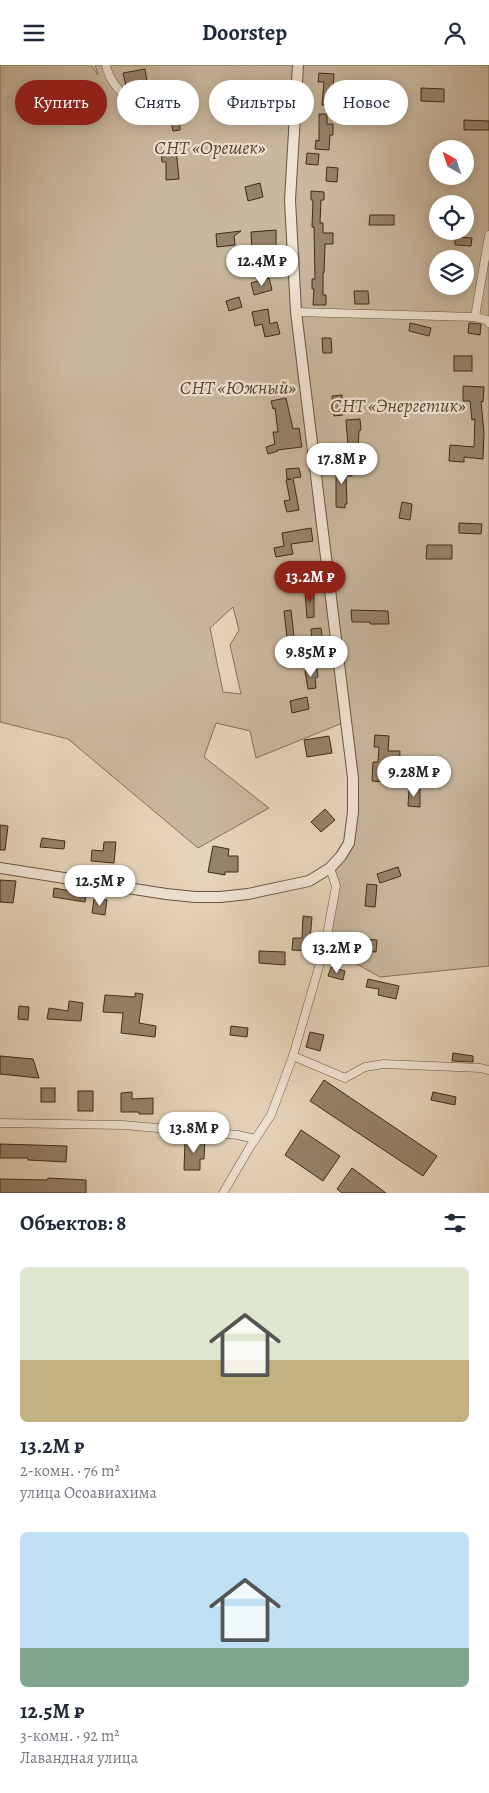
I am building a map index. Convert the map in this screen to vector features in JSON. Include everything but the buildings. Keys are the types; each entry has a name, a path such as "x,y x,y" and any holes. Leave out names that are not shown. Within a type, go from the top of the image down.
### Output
{"street":[{"path":"106,65 108,73 117,89"},
{"path":"0,868 166,894 220,897 309,881 330,868 349,843 353,812 352,778 296,312 290,200 298,65"},
{"path":"475,317 486,278 489,235"},
{"path":"296,312 475,317 487,320 489,323"},
{"path":"223,1193 271,1115 293,1056 325,946 336,886 330,868"},
{"path":"293,1056 345,1078 366,1067 384,1064 489,1070"},
{"path":"0,1123 123,1125 238,1135 255,1139"}],"green space":[{"path":"0,65 91,65 98,75 95,65 489,65 489,966 380,977 325,946 336,886 330,868 341,856 353,812 345,722 256,758 250,731 216,723 204,757 269,808 198,848 68,739 0,722","holes":["233,607 239,630 230,645 241,694 223,692 210,628"]}],"park label":[{"name":"СНТ «Орешек»","path":"210,148"},
{"name":"СНТ «Южный»","path":"238,388"},
{"name":"СНТ «Энергетик»","path":"398,406"}]}
